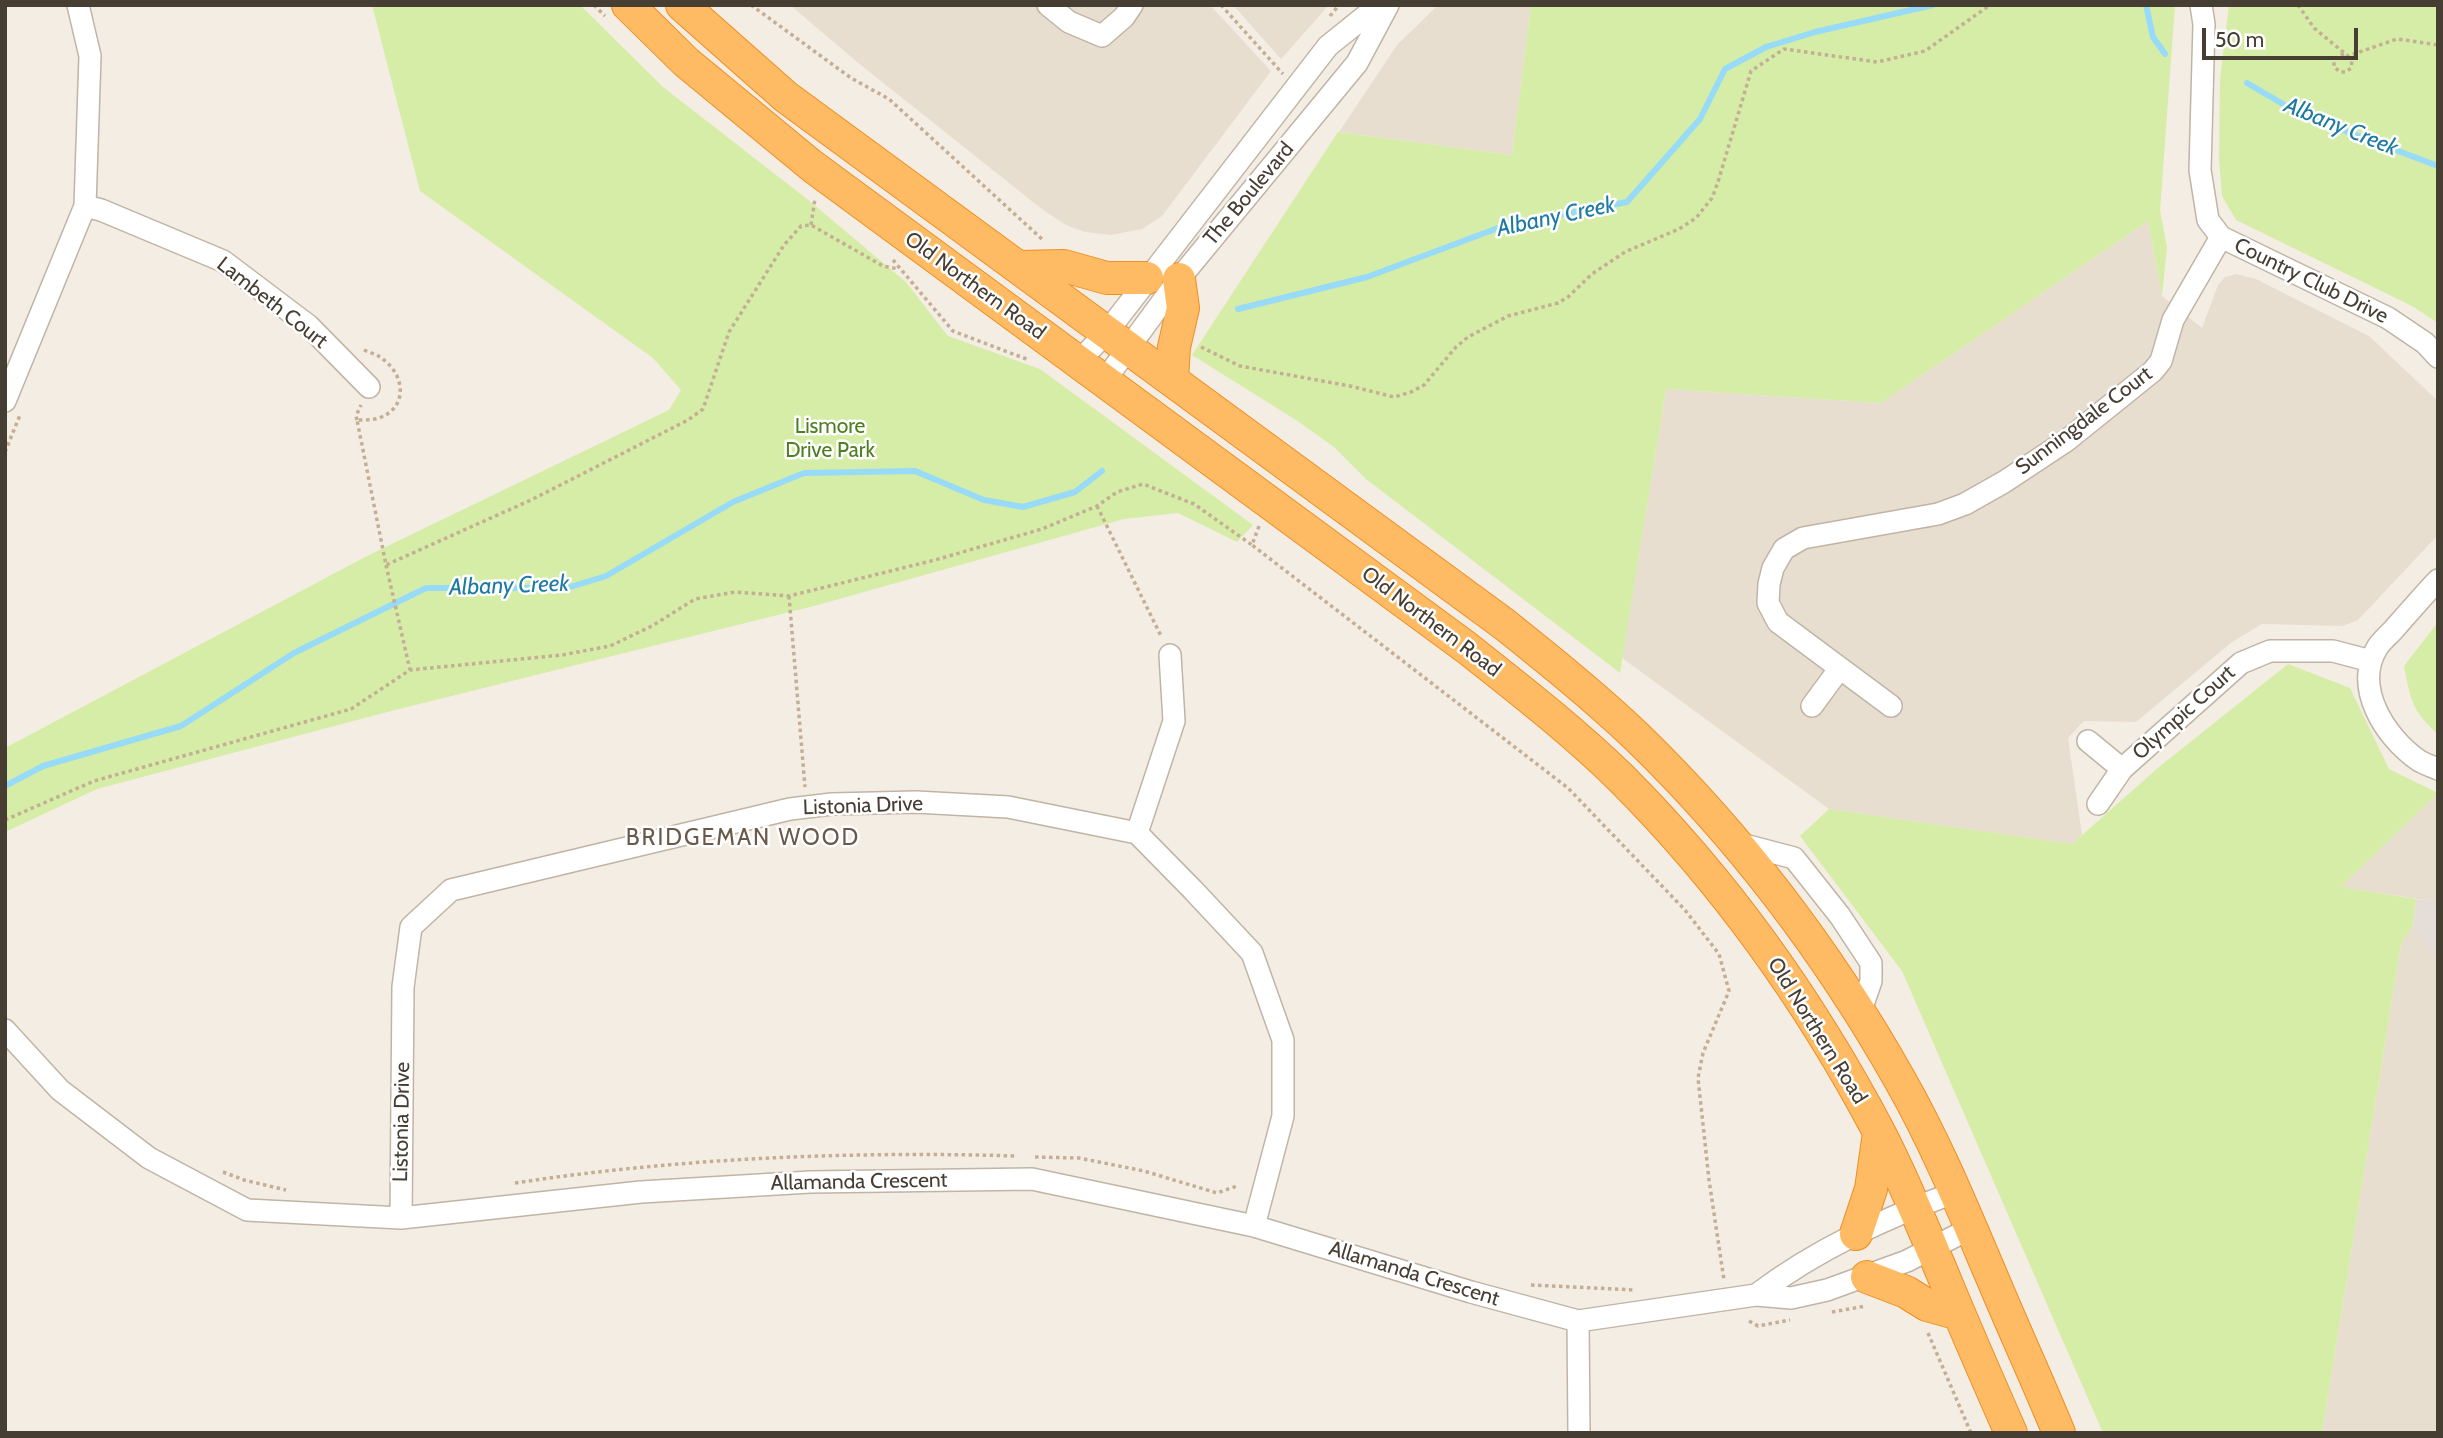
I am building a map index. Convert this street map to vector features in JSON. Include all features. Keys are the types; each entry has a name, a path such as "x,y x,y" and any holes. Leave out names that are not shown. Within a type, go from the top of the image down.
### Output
{"highway":[{"name":"Old Northern Road","path":"682,5 786,97 1504,624 1564,672 1635,736 1737,843 1787,905 1860,1013 1901,1081 1956,1192 2059,1433"},
{"name":"Old Northern Road","path":"618,12 686,62 812,166 1467,648 1555,718 1621,779 1709,877 1759,939 1818,1027 1880,1133 2011,1433"},
{"path":"1019,267 1064,266 1107,278 1147,278"},
{"path":"1172,380 1174,347 1183,308 1179,279"},
{"path":"1856,1234 1871,1189 1880,1133"},
{"path":"1870,1291 1906,1292 1927,1305 1959,1314"}],"street":[{"path":"5,401 85,206 90,56 78,5"},
{"path":"1048,5 1069,22 1102,36 1124,17 1132,5"},
{"name":"The Boulevard","path":"1105,380 1118,340 1147,278 1328,46 1379,5"},
{"name":"The Boulevard","path":"1079,361 1118,340 1179,279 1357,64 1388,5"},
{"name":"Country Club Drive","path":"2204,11 2200,170 2208,220 2221,237 2388,318 2425,343 2438,358"},
{"name":"Lambeth Court","path":"85,206 101,210 223,261 309,326 369,387"},
{"name":"Sunningdale Court","path":"1891,706 1777,622 1768,603 1769,584 1773,568 1784,549 1803,538 1938,513 1965,503 2004,482 2066,441 2161,361 2172,320 2221,237"},
{"path":"2438,580 2378,647 2371,662 2368,679 2382,721 2398,741 2419,760 2438,769"},
{"name":"Olympic Court","path":"2098,804 2122,769 2241,663 2270,651 2333,651 2371,662"},
{"path":"1170,655 1174,721 1137,833 1252,953 1283,1040 1283,1116 1254,1226"},
{"path":"1812,706 1840,668"},
{"name":"Olympic Court","path":"2088,741 2122,769"},
{"name":"Listonia Drive","path":"401,1218 403,987 411,927 451,890 807,807 916,802 1009,807 1137,833"},
{"name":"Allamanda Crescent","path":"5,1030 60,1090 149,1158 247,1210 401,1218 641,1192 810,1182 1032,1179 1254,1226 1471,1292 1578,1321 1756,1295 1791,1298 1827,1290 1870,1291 1908,1261 1971,1228"},
{"name":"Allamanda Crescent","path":"1756,1295 1790,1269 1856,1234 1956,1192"},
{"path":"1578,1321 1579,1433"}],"path":[{"path":"594,5 618,12"},
{"path":"751,5 851,78 889,99 1042,239 1052,244"},
{"path":"1221,5 1295,88"},
{"path":"1322,24 1339,5"},
{"path":"1199,346 1240,366 1350,386 1394,397 1411,392 1424,384 1468,337 1507,316 1558,303 1569,297 1592,274 1625,252 1679,229 1696,218 1712,198 1718,182 1751,71 1773,56 1784,49 1877,62 1925,51 1990,5"},
{"path":"2298,5 2314,28 2346,55 2352,61 2351,68 2340,72 2334,67 2338,56 2346,55 2397,39 2438,45"},
{"path":"1275,79 1289,62"},
{"path":"811,225 815,199 825,207"},
{"path":"386,565 531,500 688,420 703,409 729,332 784,245 801,226 811,225 883,266 901,269"},
{"path":"888,253 953,331 1039,363"},
{"path":"356,347 383,358 398,374 401,394 393,411 378,418 357,420 410,670"},
{"path":"5,820 94,781 351,709 410,670 562,655 610,646 652,626 695,599 735,593 789,596 949,556 1042,529 1097,506 1117,492 1143,484 1194,503 1567,788 1685,910 1719,954 1730,992 1703,1053 1698,1078 1724,1282 1713,1281"},
{"path":"1097,506 1170,655"},
{"path":"1252,545 1259,526"},
{"path":"789,596 807,807"},
{"path":"218,1170 244,1180 296,1192"},
{"path":"1530,1285 1642,1290"},
{"path":"1830,1313 1870,1291"},
{"path":"1749,1321 1758,1326 1796,1319"},
{"path":"1922,1325 1929,1334 1971,1433"}],"shaded area":[{"path":"790,5 1210,5 1271,71 1162,216 1142,229 1111,235 1085,232 1066,225 1043,210 857,62"},
{"path":"1233,5 1329,5 1281,59"},
{"path":"1438,5 1531,5 1512,155 1339,132 1397,45"},
{"path":"2148,221 2162,296 2202,328 2218,285 2225,277 2236,274 2256,279 2369,336 2438,401 2438,535 2358,620 2343,626 2262,624 2232,642 2136,722 2084,721 2068,738 2082,835 2072,844 1829,809 1622,658 1666,389 1881,403"},
{"path":"2438,793 2438,902 2340,887"},
{"path":"2416,899 2438,902 2438,959 2413,925"},
{"path":"2413,925 2438,959 2438,1433 2322,1433 2401,944"}],"green space":[{"name":"Lismore Drive Park","path":"372,5 580,5 663,87 807,199 906,282 948,336 1040,369 1253,525 1237,542 1178,513 1124,519 814,606 391,711 97,789 5,832 5,748 369,555 669,410 681,390 653,358 420,191"},
{"path":"1531,5 2175,5 2160,211 2167,247 2162,296 2148,221 1881,403 1666,389 1620,673 1366,479 1334,447 1192,355 1338,132 1512,155"},
{"path":"2229,5 2438,5 2438,323 2412,306 2236,220 2222,196 2219,159 2220,79"},
{"path":"2438,622 2438,734 2417,711 2404,666"},
{"path":"2288,664 2350,688 2389,769 2438,793 2341,887 2416,899 2413,925 2401,944 2322,1433 2103,1433 1902,971 1800,836 1829,809 2072,844 2159,767"}],"waterway":[{"name":"Albany Creek","path":"1238,309 1367,277 1506,225 1627,202 1700,119 1725,69 1766,47 1815,32 1933,5"},
{"name":"Albany Creek","path":"2146,5 2153,37 2165,54"},
{"name":"Albany Creek","path":"2247,83 2300,114 2438,166"},
{"name":"Albany Creek","path":"5,786 43,766 181,726 294,653 426,588 567,588 606,576 733,502 804,473 915,471 984,500 1023,507 1075,492 1102,471"}],"district":[{"name":"BRIDGEMAN WOOD","path":"743,838"}]}
